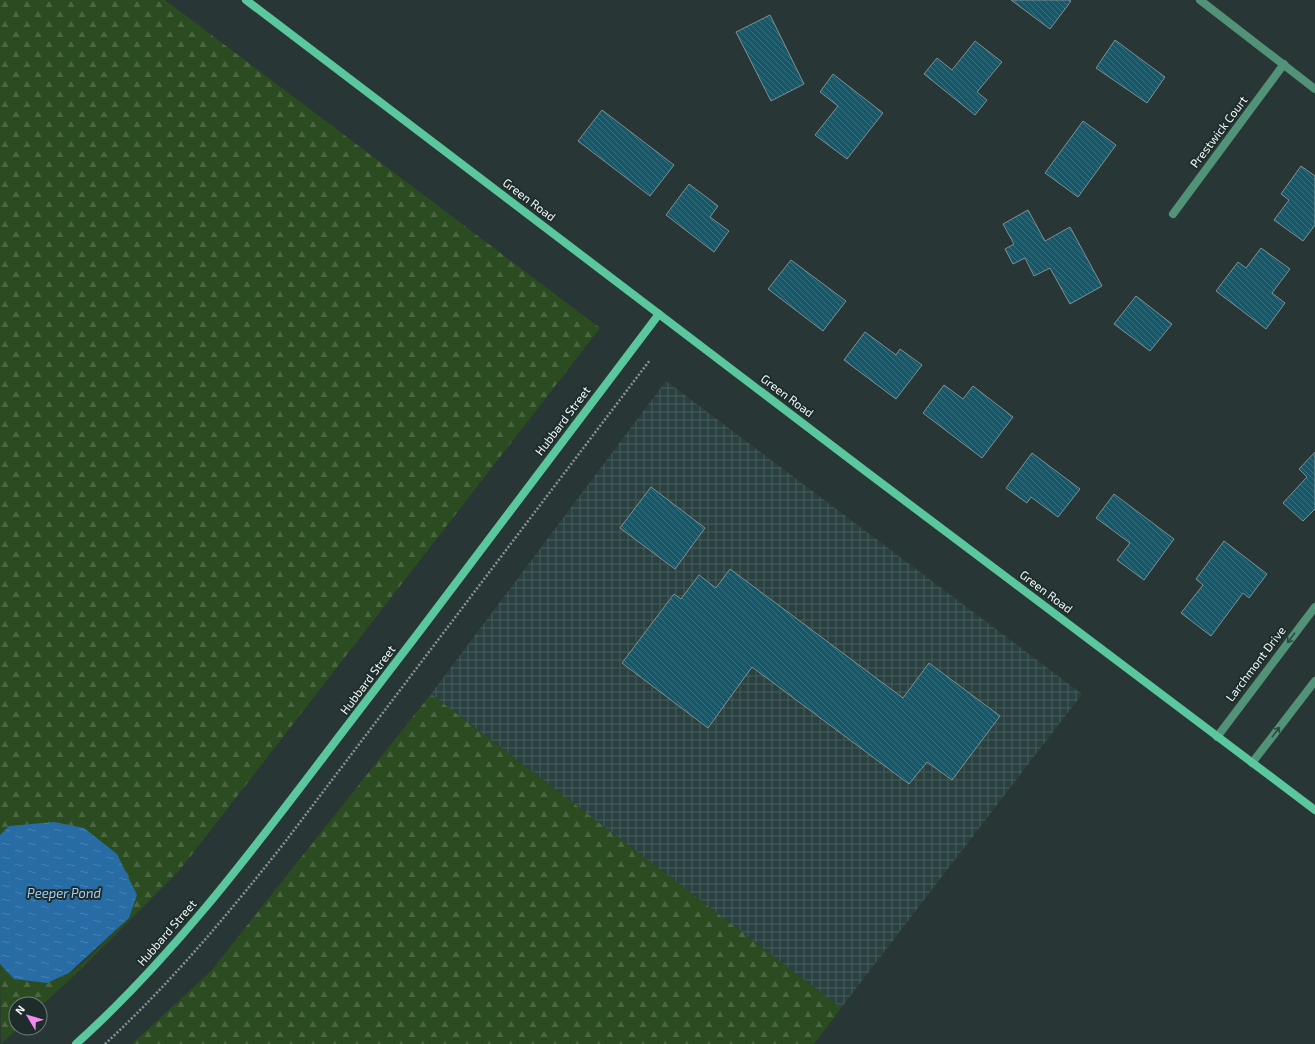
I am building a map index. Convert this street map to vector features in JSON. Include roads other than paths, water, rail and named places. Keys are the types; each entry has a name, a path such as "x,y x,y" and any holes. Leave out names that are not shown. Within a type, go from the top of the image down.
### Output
{"street":[{"name":"Green Road","path":"246,0 1315,810"},
{"path":"1200,0 1315,89"},
{"name":"Prestwick Court","path":"1173,214 1284,64"},
{"name":"Hubbard Street","path":"76,1044 148,974 185,933 231,877 399,659 659,314"},
{"name":"Larchmont Drive","path":"1217,737 1315,607"},
{"path":"1252,763 1315,681"}],"water":[{"name":"Peeper Pond","path":"54,822 84,828 117,854 137,895 129,918 69,973 47,983 14,979 0,964 0,835 9,826"}]}
